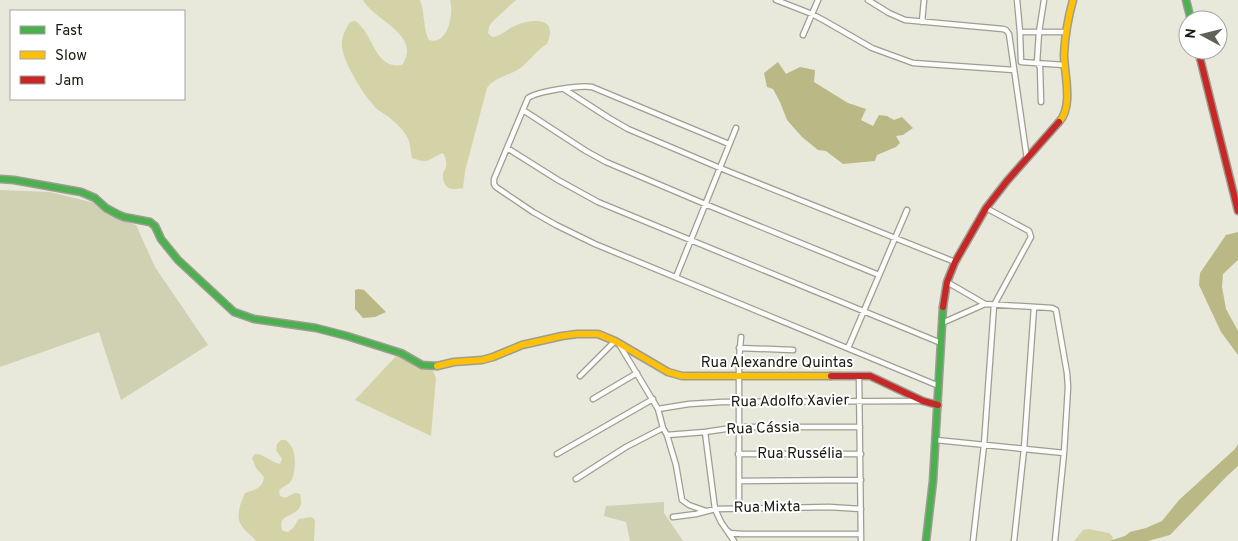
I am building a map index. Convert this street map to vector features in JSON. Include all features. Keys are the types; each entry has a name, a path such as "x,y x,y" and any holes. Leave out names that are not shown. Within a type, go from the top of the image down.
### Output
{"street":[{"path":"776,0 812,14 872,48 913,63 1014,70"},
{"path":"803,35 818,0"},
{"path":"868,0 905,20 1006,30 1009,34 1028,159"},
{"path":"922,22 924,0"},
{"path":"1017,0 1021,62 1064,65"},
{"path":"1041,102 1041,73 1040,66 1037,63 1044,0"},
{"path":"926,541 936,440 943,300 947,282 955,262 986,208 1066,113 1064,32 1073,0"},
{"path":"1020,32 1064,32"},
{"path":"1200,60 1238,211"},
{"path":"729,144 592,86 580,86 532,95 528,98 494,179 494,184 533,212 595,244 939,386"},
{"path":"564,89 628,129 955,262"},
{"path":"523,110 606,162 879,275"},
{"path":"676,277 736,128"},
{"path":"507,148 598,202 863,312 941,342"},
{"name":"Rua Alexandre Quintas","path":"0,179 81,192 95,198 106,208 117,214 150,222 155,226 168,249 178,260 234,312 243,316 264,321 316,328 347,336 401,353 422,365 437,366 454,362 482,360 522,345 562,336 598,334 617,342 674,374 682,376 859,376 876,378 923,401 938,405"},
{"path":"973,541 984,445 994,305 1031,237 1029,231 986,208"},
{"path":"848,348 907,210"},
{"path":"947,282 984,304 1052,308 1056,310 1068,386 1064,453 1055,541"},
{"path":"942,323 984,304"},
{"path":"1014,541 1024,449 1034,307"},
{"path":"739,508 738,402 741,336"},
{"path":"580,376 617,342 658,409 676,465 682,500 689,505 706,511"},
{"path":"739,348 793,350"},
{"path":"593,399 637,373"},
{"path":"859,376 861,541"},
{"path":"556,454 653,399"},
{"name":"Rua Adolfo Xavier","path":"658,409 689,404 738,402 923,401"},
{"name":"Rua Cássia","path":"667,435 739,428 860,427"},
{"path":"576,480 626,447 663,428"},
{"path":"706,432 715,509 734,541"},
{"path":"936,440 1064,453"},
{"name":"Rua Russélia","path":"738,454 861,454"},
{"path":"739,482 861,480"},
{"name":"Rua Mixta","path":"673,517 715,509 861,508"},
{"path":"728,532 741,534 860,534"}],"green space":[{"path":"363,0 420,0 429,40 436,41 441,38 448,27 451,13 450,0 516,0 492,22 488,33 492,37 526,22 537,21 547,24 550,34 547,44 539,49 519,69 498,79 487,88 465,171 463,188 451,189 445,185 443,173 446,163 443,153 426,161 412,158 409,141 405,133 388,116 373,105 351,72 342,47 344,34 350,22 355,21 361,27 386,62 393,65 402,65 407,54 406,45 402,37 368,7"},
{"path":"0,190 50,192 95,203 122,220 136,225 155,267 208,345 121,400 99,332 0,367"},
{"path":"397,355 433,371 436,378 431,436 355,400"},
{"path":"281,440 286,440 291,446 295,461 290,483 279,491 280,496 285,498 295,493 300,494 301,502 298,510 284,519 281,526 283,531 288,532 299,519 311,517 315,520 314,541 256,541 239,521 240,507 245,493 258,488 262,484 264,477 256,468 252,458 255,454 259,454 280,464 282,459 276,450 277,444"},
{"path":"664,502 664,513 683,541 630,541 626,522 604,516 606,506"},
{"path":"1088,529 1109,533 1113,537 1112,541 1074,541 1083,530"}],"shaded area":[{"path":"778,62 786,74 800,67 815,70 814,82 848,103 866,109 861,120 873,126 879,115 887,116 894,120 902,117 913,128 903,135 896,136 900,143 896,147 877,155 875,161 843,164 826,151 818,150 802,137 787,120 773,89 767,87 764,73"},
{"path":"1238,232 1238,260 1223,274 1222,287 1226,309 1238,331 1238,355 1221,332 1199,285 1200,273 1226,235"},
{"path":"355,290 364,290 386,312 375,317 363,318 355,309"},
{"path":"1238,444 1238,466 1170,535 1148,541 1109,541 1162,521 1179,500 1235,449"}],"traffic: fast":[{"path":"1186,0 1188,10"},
{"path":"0,179 81,192 95,198 106,208 117,214 150,222 155,226 161,239 178,260 234,312 254,319 316,328 347,336 401,353 422,365 437,366"},
{"path":"926,541 933,481 943,307"}],"traffic: slow":[{"path":"1059,122 1064,115 1067,99 1064,54 1073,0"},
{"path":"437,366 454,362 482,360 522,345 562,336 598,334 615,341 668,372 682,376 831,376"}],"traffic: jam":[{"path":"1200,60 1238,211"},
{"path":"943,307 947,282 955,262 986,208 1059,122"},
{"path":"831,376 870,376 923,401 938,405"}]}
